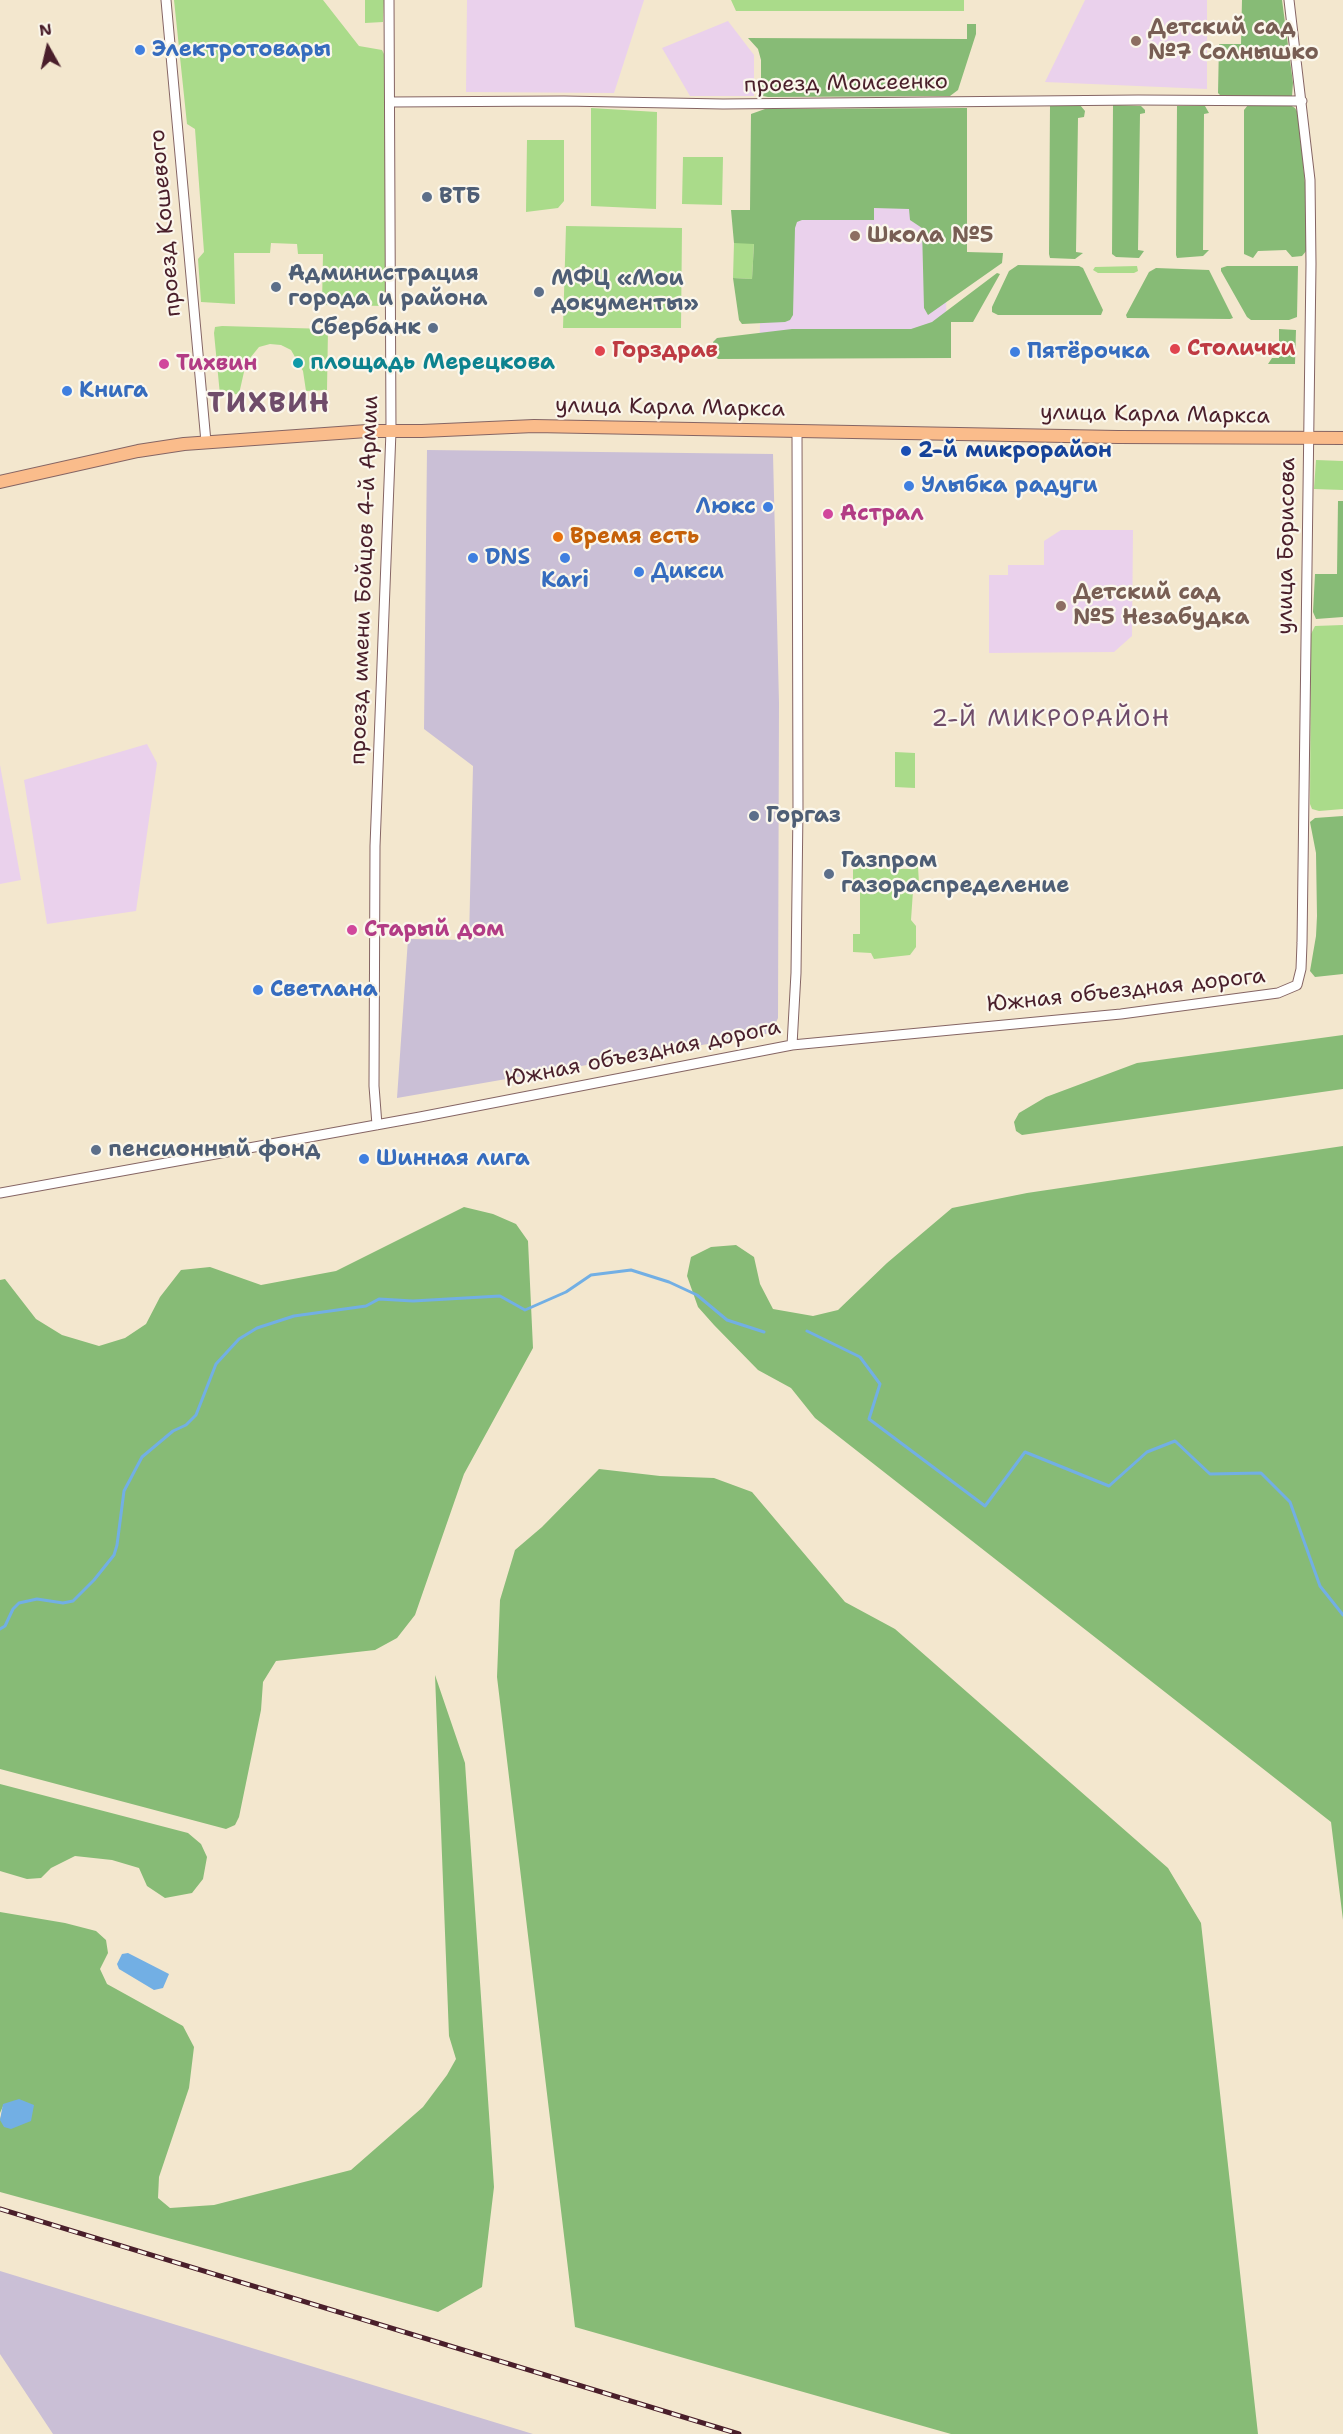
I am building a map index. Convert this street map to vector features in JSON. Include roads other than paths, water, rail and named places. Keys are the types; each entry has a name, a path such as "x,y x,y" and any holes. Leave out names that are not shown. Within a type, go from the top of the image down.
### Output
{"main road":[{"name":"улица Карла Маркса","path":"0,482 138,451 206,442 391,431 534,426 1118,437 1343,438"}],"street":[{"name":"проезд Кошевого","path":"166,0 206,442"},
{"name":"проезд имени Бойцов 4-й Армии","path":"377,1125 374,1086 375,846 391,431 389,0"},
{"name":"улица Борисова","path":"1289,0 1310,180 1311,264 1302,943 1301,969 1297,985"},
{"name":"проезд Моисеенко","path":"390,102 555,100 723,104 1138,100 1302,101"},
{"path":"792,1045 796,973 798,808 797,432"},
{"name":"Южная объездная дорога","path":"0,1193 377,1125 792,1045 1102,1016 1278,993 1297,985"}],"water":[{"path":"128,1953 169,1974 163,1988 154,1990 119,1969 117,1964 122,1954"},
{"path":"19,2099 34,2105 31,2121 11,2129 4,2127 0,2120 3,2104"}],"waterway":[{"path":"0,1629 5,1626 13,1609 19,1603 37,1599 63,1603 73,1601 94,1580 114,1555 124,1491 142,1457 196,1415 216,1364 239,1339 257,1328 294,1316 366,1306 379,1299 413,1301 500,1296 525,1310 566,1292 591,1275 631,1270 669,1282 697,1295 727,1320 764,1332"},
{"path":"807,1331 860,1357 880,1384 869,1419 985,1506 1025,1452 1109,1486 1147,1452 1175,1441 1210,1474 1261,1473 1290,1502 1320,1586 1343,1615"}],"railway":[{"path":"0,2209 739,2434"}],"place":[{"name":"Детский сад №7 Солнышко","path":"1136,41"},
{"name":"Электротовары","path":"140,50"},
{"name":"ВТБ","path":"427,197"},
{"name":"Школа №5","path":"855,236"},
{"name":"Администрация города и района","path":"276,287"},
{"name":"МФЦ «Мои документы»","path":"539,292"},
{"name":"Сбербанк","path":"433,328"},
{"name":"Столички","path":"1175,349"},
{"name":"Горздрав","path":"600,351"},
{"name":"Пятёрочка","path":"1015,352"},
{"name":"площадь Мерецкова","path":"298,363"},
{"name":"Тихвин","path":"164,364"},
{"name":"Книга","path":"67,391"},
{"name":"2-й микрорайон","path":"906,451"},
{"name":"Улыбка радуги","path":"909,486"},
{"name":"Люкс","path":"768,507"},
{"name":"Астрал","path":"828,514"},
{"name":"Время есть","path":"558,537"},
{"name":"DNS","path":"473,558"},
{"name":"Kari","path":"565,558"},
{"name":"Дикси","path":"639,572"},
{"name":"Детский сад №5 Незабудка","path":"1061,606"},
{"name":"Горгаз","path":"754,816"},
{"name":"Газпром газораспределение","path":"829,874"},
{"name":"Старый дом","path":"352,930"},
{"name":"Светлана","path":"258,990"},
{"name":"пенсионный фонд","path":"96,1150"},
{"name":"Шинная лига","path":"364,1159"}],"district":[{"name":"ТИХВИН","path":"269,405"},
{"name":"2-Й МИКРОРАЙОН","path":"1051,720"}]}
